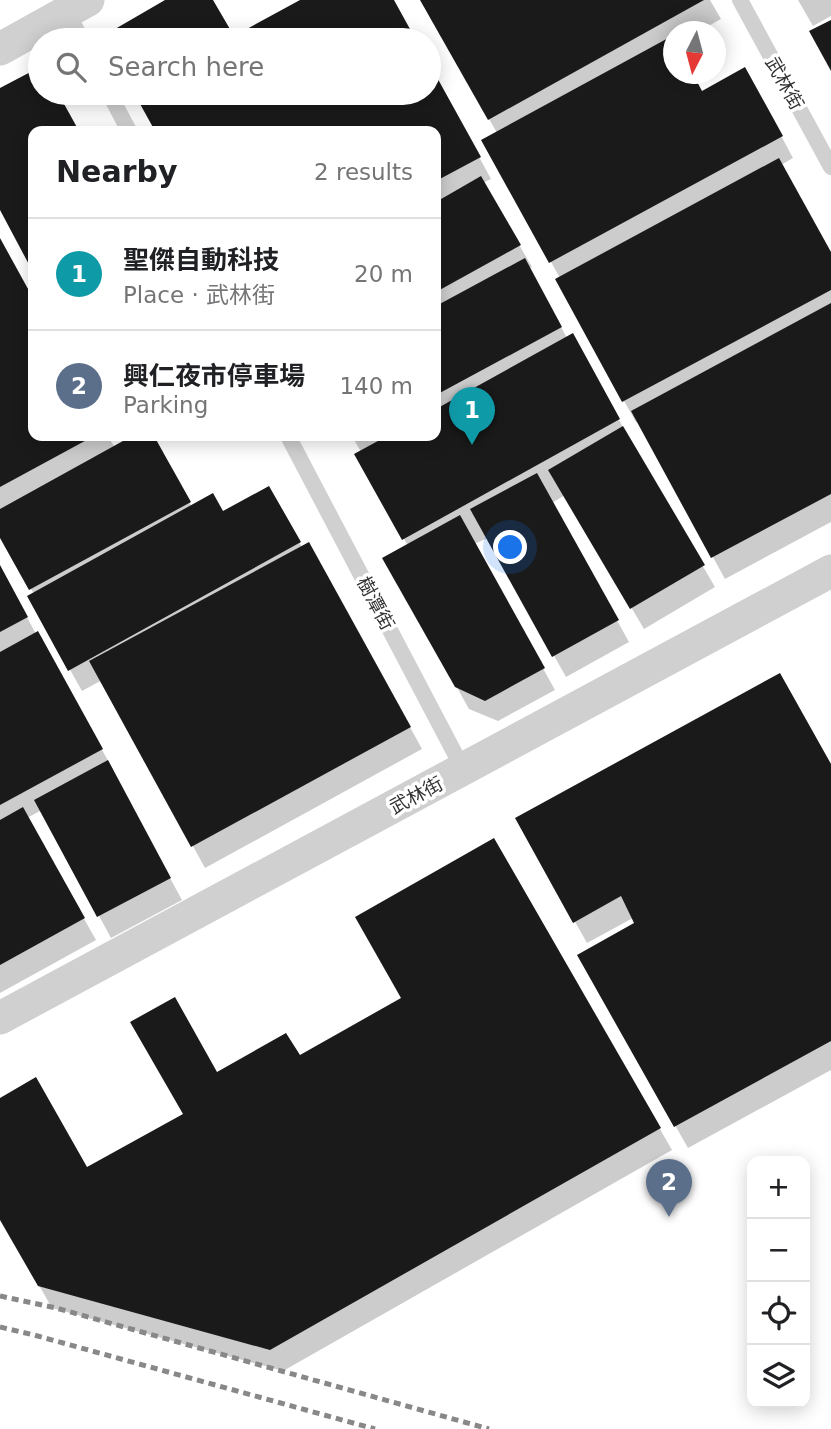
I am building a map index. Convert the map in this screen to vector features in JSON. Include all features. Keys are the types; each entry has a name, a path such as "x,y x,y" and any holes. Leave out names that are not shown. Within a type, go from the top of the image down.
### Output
{"street":[{"path":"52,28 79,17"},
{"path":"0,49 28,38"},
{"name":"武林街","path":"0,1018 831,571"}],"lane":[{"name":"武林街","path":"740,0 831,167"},
{"path":"115,105 126,126"},
{"name":"樹潭街","path":"291,441 463,769"}],"building":[{"path":"165,0 213,0 229,28 117,28"},
{"path":"300,0 394,0 409,28 249,28"},
{"path":"420,0 704,0 488,120 441,37 441,28 436,28"},
{"path":"831,20 831,71 809,31"},
{"path":"663,41 663,84 698,84 702,91 715,84 726,84 726,78 745,67 783,136 549,263 481,140"},
{"path":"28,73 28,105 65,105 76,126 28,126 28,263 0,210 0,88"},
{"path":"441,85 481,157 441,178 441,126 152,126 141,105 441,105"},
{"path":"779,158 831,252 831,290 622,402 555,279"},
{"path":"481,176 521,245 441,289 441,199"},
{"path":"0,238 28,289 28,441 85,441 0,487"},
{"path":"525,258 562,327 441,392 441,303"},
{"path":"831,303 831,494 711,558 631,411"},
{"path":"573,333 620,419 402,540 354,454 378,441 441,441 441,406"},
{"path":"623,426 705,565 630,609 548,470"},
{"path":"123,441 157,441 191,502 29,590 0,538 0,509"},
{"path":"537,473 619,620 552,657 470,509"},
{"path":"269,486 301,542 68,671 27,596 213,493 223,511"},
{"path":"460,515 545,668 485,701 455,687 382,558"},
{"path":"309,542 411,727 191,847 89,661"},
{"path":"0,565 28,617 0,632"},
{"path":"38,631 103,749 0,805 0,652"},
{"path":"780,673 831,764 831,1041 674,1127 577,955 634,923 621,896 573,923 515,818"},
{"path":"108,760 171,878 97,917 34,800"},
{"path":"23,807 85,918 0,965 0,820"},
{"path":"494,838 661,1128 270,1350 38,1286 0,1220 0,1098 36,1077 87,1167 183,1114 130,1022 175,997 217,1072 286,1033 300,1055 401,998 355,917"}],"railway":[{"path":"0,1296 56,1308 489,1429"},
{"path":"0,1327 375,1429"}],"place":[{"name":"聖傑自動科技","path":"472,445"},
{"name":"興仁夜市停車場","path":"669,1217"}]}
